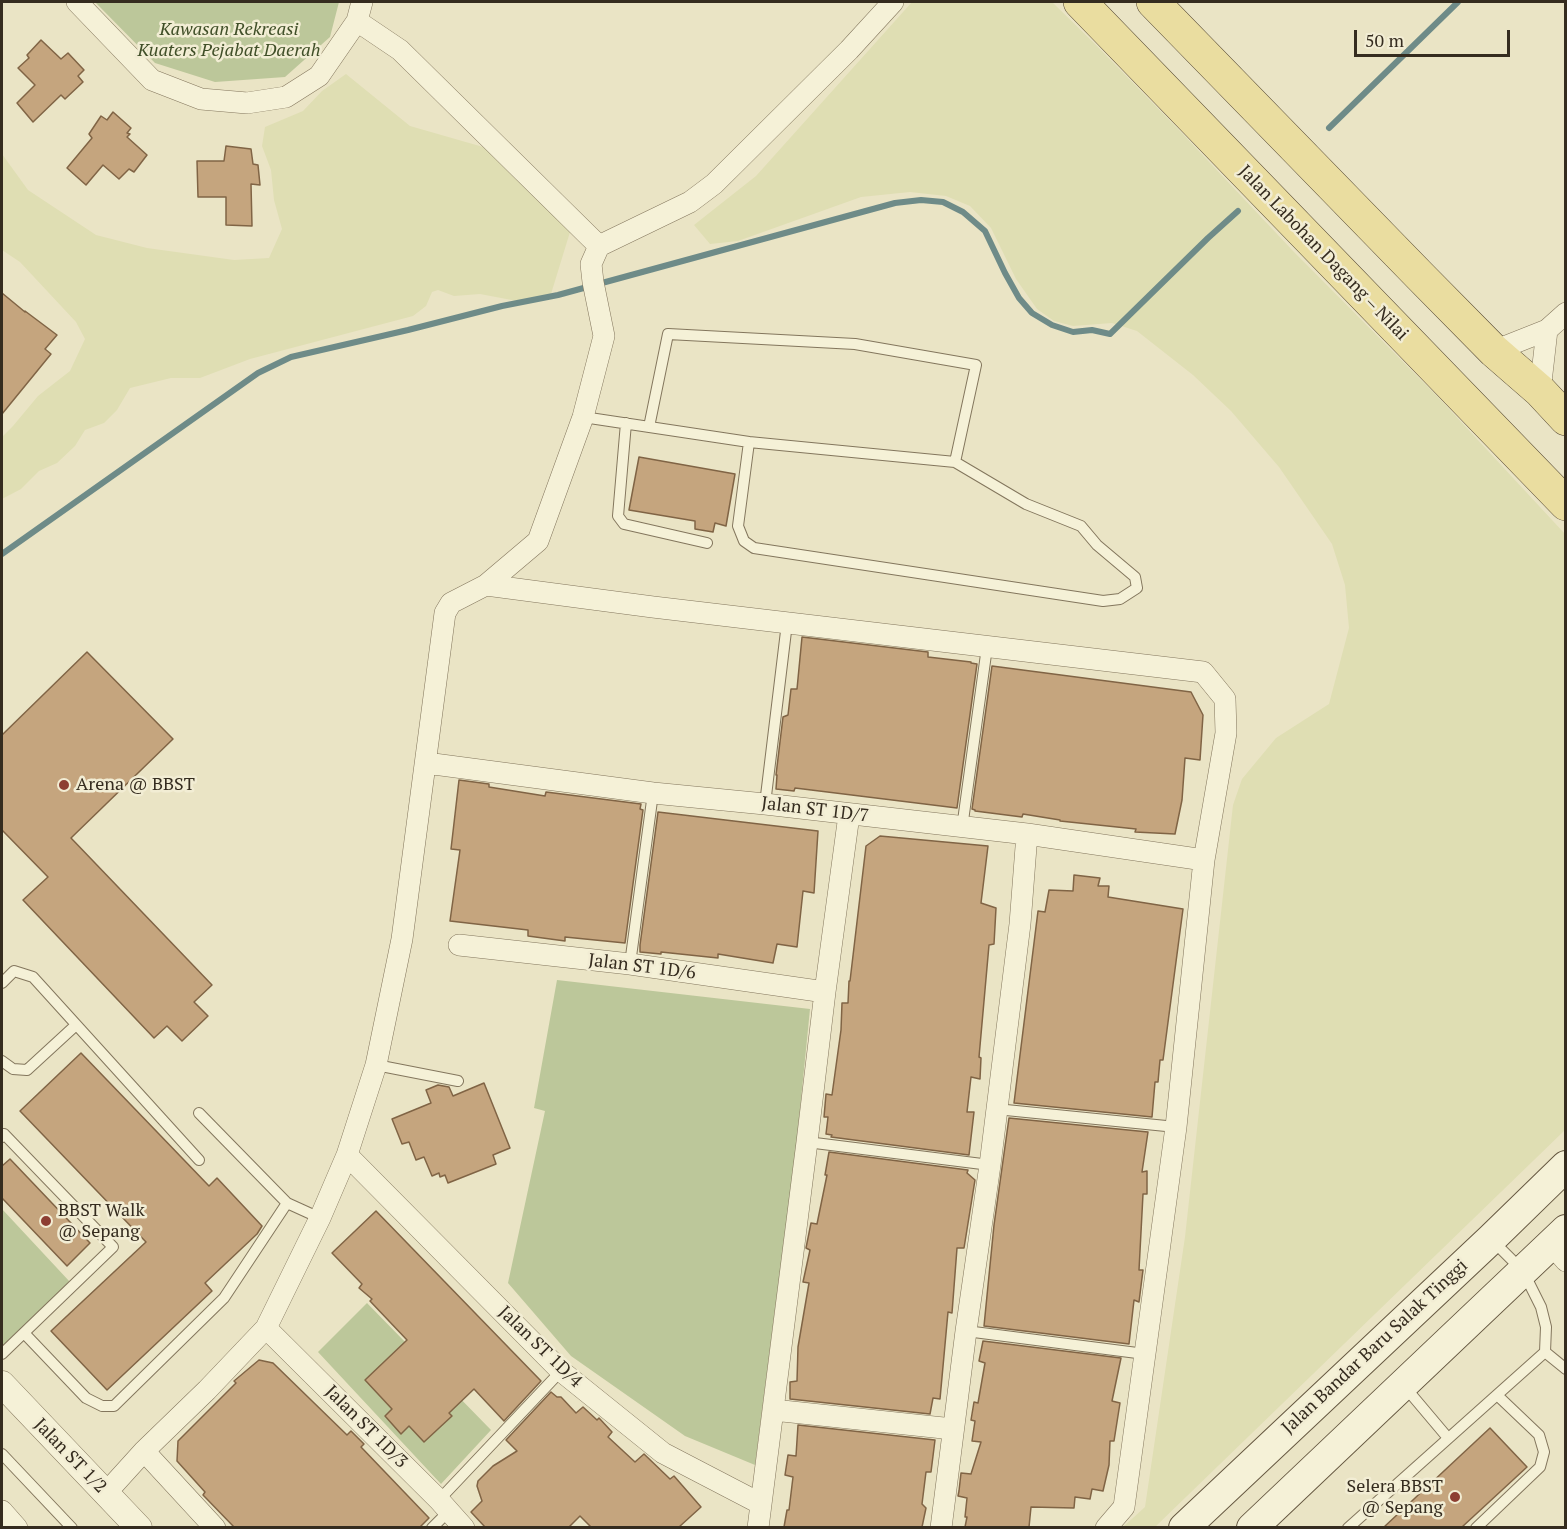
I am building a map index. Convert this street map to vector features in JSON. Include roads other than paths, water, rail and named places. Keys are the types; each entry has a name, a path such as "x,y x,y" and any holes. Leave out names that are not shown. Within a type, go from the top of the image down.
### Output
{"main road":[{"name":"Jalan Labohan Dagang ‒ Nilai","path":"1080,2 1566,504"},
{"path":"1153,2 1494,351 1540,391 1566,419"},
{"name":"Jalan Bandar Baru Salak Tinggi","path":"1184,1527 1566,1166"},
{"path":"1252,1527 1523,1271 1561,1245"}],"street":[{"path":"77,2 152,80 201,99 247,103 286,98 319,76 359,11 599,246"},
{"path":"106,1492 266,1328 320,1218 347,1155 376,1065 402,939 445,613 451,603 486,585 538,541 582,417 604,336 591,264 599,246 690,202 714,184 849,50 892,2"},
{"path":"1494,351 1547,330 1566,313"},
{"path":"1540,391 1547,330"},
{"path":"486,585 1203,672 1225,699 1226,732 1204,860 1176,1127 1124,1507 1106,1527"},
{"name":"Jalan ST 1D/7","path":"426,763 653,793 1027,834 1204,860"},
{"path":"758,1527 849,814"},
{"path":"941,1527 1020,924 1027,834"},
{"name":"Jalan ST 1D/6","path":"459,945 630,964 825,992"},
{"name":"Jalan ST 1D/4","path":"347,1155 561,1371 663,1453 761,1504"},
{"name":"Jalan ST 1D/3","path":"266,1328 464,1527"},
{"name":"Jalan ST 1/2","path":"2,1384 139,1527"},
{"path":"773,1410 953,1429"},
{"path":"144,1451 215,1527"},
{"path":"2,1511 17,1527"}],"lane":[{"path":"649,427 668,334 855,344 976,365 955,462"},
{"path":"582,417 749,442 955,462 1026,504 1081,526 1097,545 1135,578 1137,588 1120,599 1103,601 754,548 744,541 738,526 749,442"},
{"path":"626,423 618,516 624,524 707,543"},
{"path":"765,804 787,623"},
{"path":"962,828 987,647"},
{"path":"630,964 653,793"},
{"path":"2,983 14,971 33,977 199,1160"},
{"path":"2,1061 13,1069 27,1070 76,1025"},
{"path":"376,1065 458,1081"},
{"path":"996,1109 1176,1127"},
{"path":"199,1113 287,1203 320,1218"},
{"path":"2,1137 4,1134 112,1247 2,1354"},
{"path":"807,1142 990,1165"},
{"path":"24,1333 86,1398 102,1406 114,1406 224,1298 287,1203"},
{"path":"1348,1527 1545,1352 1546,1327 1541,1307 1523,1271 1491,1239"},
{"path":"966,1331 1145,1354"},
{"path":"1545,1352 1566,1369"},
{"path":"432,1527 444,1506 561,1371"},
{"path":"1403,1385 1448,1438"},
{"path":"1476,1527 1540,1467 1544,1452 1539,1436 1497,1395"},
{"path":"2,1454 72,1527"}],"waterway":[{"path":"1329,128 1458,2"},
{"path":"2,554 258,373 291,357 502,306 558,295 895,203 921,200 943,202 963,212 985,231 1019,298 1032,313 1052,325 1073,332 1092,330 1110,334 1238,211"}],"place":[{"name":"Arena @ BBST","path":"64,785"},
{"name":"BBST Walk @ Sepang","path":"46,1221"},
{"name":"Selera BBST @ Sepang","path":"1455,1497"}],"park label":[{"name":"Kawasan Rekreasi Kuaters Pejabat Daerah","path":"229,40"}]}
